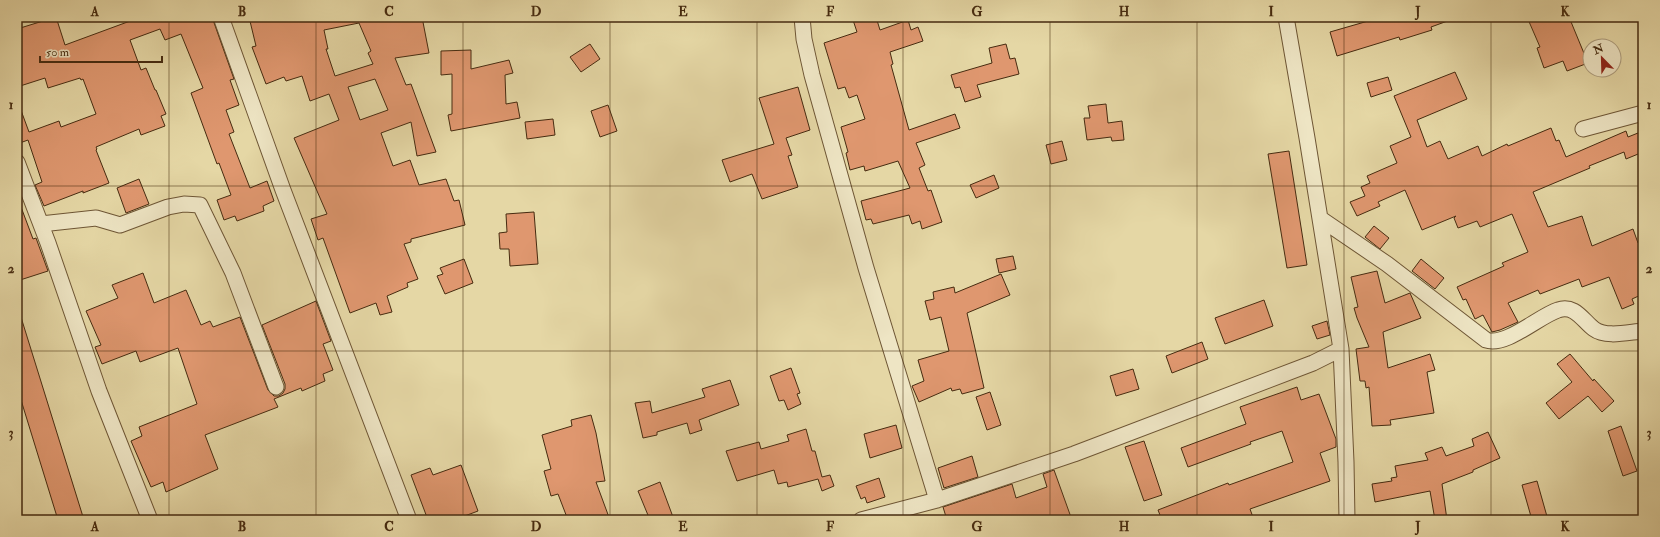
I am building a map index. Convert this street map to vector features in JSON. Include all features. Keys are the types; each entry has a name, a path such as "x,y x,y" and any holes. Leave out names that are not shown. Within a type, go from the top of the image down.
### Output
{"street":[{"path":"221,17 283,190 409,520"},
{"path":"802,17 804,38 812,75 866,268 937,500"},
{"path":"1286,17 1321,219 1341,349 1347,520"},
{"path":"1583,129 1643,113"},
{"path":"17,162 41,224 99,391 150,520"},
{"path":"41,224 96,218 120,225 168,207 184,204 200,206 232,273 276,388"},
{"path":"1321,219 1387,264 1486,340 1492,342 1514,335 1559,309 1577,312 1595,330 1600,332 1608,334 1643,332"},
{"path":"861,520 937,500 1074,454 1313,363 1341,349"}],"building":[{"path":"56,17 65,45 141,17 212,17 234,79 230,80 239,105 226,110 234,132 229,134 250,188 267,181 274,201 263,206 264,211 237,221 235,216 224,220 217,200 231,195 219,163 217,164 191,93 203,88 181,34 165,40 160,29 130,40 141,70 146,68 166,114 161,116 165,126 141,135 139,129 96,147 109,183 44,206 35,185 42,182 28,140 17,144 17,105 19,105 29,132 59,121 61,127 96,114 83,79 81,80 80,78 48,88 45,78 17,87 17,29"},
{"path":"249,17 422,17 429,53 395,58 406,85 411,84 436,152 417,156 411,122 381,133 393,166 410,160 419,185 446,179 454,201 459,200 465,225 411,239 411,242 404,244 418,279 407,283 408,287 387,296 392,312 380,315 376,303 350,313 323,238 318,240 311,219 327,214 294,138 339,120 329,94 310,101 302,76 286,81 284,77 266,84 252,47 256,46","holes":["359,23 371,51 368,53 373,64 335,76 326,49 328,49 324,30","375,79 388,110 360,120 348,87"]},
{"path":"852,17 876,17 880,30 908,20 911,30 918,27 923,41 890,52 893,64 891,65 909,130 955,114 960,128 916,143 925,165 919,168 928,191 931,190 942,222 922,229 920,221 912,224 909,215 873,224 871,219 866,220 861,201 910,188 898,161 865,171 864,166 850,170 846,153 848,152 841,127 865,119 857,95 849,98 845,87 838,89 824,43 857,32"},
{"path":"1382,17 1453,17 1453,19 1431,27 1432,30 1400,40 1399,37 1337,56 1330,32"},
{"path":"1527,17 1569,17 1582,48 1582,65 1567,71 1563,61 1544,68 1537,48 1540,47"},
{"path":"590,44 600,59 581,72 570,57"},
{"path":"1006,44 1010,59 1015,58 1019,74 977,85 981,97 965,102 960,87 955,88 951,75 992,63 989,48"},
{"path":"471,50 471,69 509,60 513,73 505,75 506,104 517,102 520,118 451,131 448,115 452,114 452,74 441,75 441,51"},
{"path":"1455,72 1467,99 1417,120 1427,147 1440,141 1448,159 1478,146 1482,156 1507,144 1508,146 1551,128 1556,141 1559,140 1566,157 1626,131 1628,137 1643,131 1643,152 1626,159 1624,152 1589,166 1590,168 1533,192 1548,227 1582,216 1592,246 1633,229 1638,243 1643,241 1643,294 1632,299 1634,304 1622,309 1609,277 1582,287 1579,279 1540,294 1538,290 1508,303 1518,322 1492,332 1483,315 1475,319 1466,299 1463,300 1457,287 1504,266 1502,263 1528,252 1512,214 1480,227 1477,221 1458,228 1454,218 1456,216 1422,230 1405,190 1378,202 1380,206 1357,216 1350,202 1365,196 1361,187 1370,183 1367,176 1397,163 1390,146 1411,137 1394,96"},
{"path":"1388,77 1392,90 1371,97 1367,83"},
{"path":"798,87 810,130 786,138 792,155 788,156 798,187 762,199 752,174 730,182 722,160 774,144 759,98"},
{"path":"1106,104 1108,123 1122,121 1124,140 1112,141 1111,137 1087,140 1084,118 1090,118 1088,106"},
{"path":"608,105 617,131 600,137 591,111"},
{"path":"553,119 555,135 527,139 525,122"},
{"path":"1062,141 1067,160 1051,164 1046,145"},
{"path":"1289,151 1307,265 1287,268 1268,154"},
{"path":"994,175 999,188 976,198 970,185"},
{"path":"139,179 149,204 126,213 117,188"},
{"path":"17,199 33,239 36,238 48,271 17,281"},
{"path":"534,212 538,264 510,266 509,249 500,249 499,233 507,232 506,214"},
{"path":"1374,226 1389,238 1380,249 1365,237"},
{"path":"1013,256 1016,269 999,273 996,259"},
{"path":"464,259 473,283 445,294 437,276 443,274 440,268"},
{"path":"1421,259 1444,278 1435,289 1412,271"},
{"path":"1377,271 1385,303 1410,293 1421,318 1383,332 1388,368 1430,354 1435,370 1427,372 1434,413 1390,420 1391,425 1372,426 1369,387 1366,388 1365,381 1360,381 1356,349 1369,347 1354,308 1358,307 1351,277"},
{"path":"143,273 154,303 186,290 201,325 210,321 213,327 240,317 268,390 274,396 279,396 283,393 285,384 262,325 316,301 331,341 323,344 333,370 323,374 325,381 302,391 301,388 274,399 278,407 205,435 218,469 166,492 163,482 151,487 131,441 142,436 139,427 197,404 178,348 140,362 136,351 102,364 95,347 101,345 86,311 118,298 112,285"},
{"path":"1001,274 1010,295 967,313 984,388 962,394 960,389 952,391 951,388 919,402 912,386 924,381 918,360 949,351 941,317 930,320 925,301 934,299 933,292 954,287 955,293"},
{"path":"1264,300 1273,326 1225,344 1215,318"},
{"path":"17,314 20,314 84,520 58,520 17,387"},
{"path":"1327,321 1330,335 1317,339 1312,326"},
{"path":"1202,342 1208,359 1172,373 1166,356"},
{"path":"1570,354 1593,381 1594,379 1614,401 1602,412 1588,396 1559,419 1546,403 1572,382 1557,364"},
{"path":"791,368 800,393 797,394 801,404 788,410 784,400 779,401 770,376"},
{"path":"1133,369 1139,389 1116,396 1110,376"},
{"path":"730,380 739,405 699,420 702,430 690,434 687,423 657,432 657,435 643,438 635,403 650,401 652,413 705,397 702,389"},
{"path":"1297,387 1301,400 1319,394 1336,439 1336,447 1320,453 1330,481 1250,509 1254,520 1162,520 1158,510 1228,483 1229,485 1293,462 1282,431 1188,467 1181,448 1246,424 1240,407"},
{"path":"990,392 1001,425 987,430 976,397"},
{"path":"591,415 605,481 596,482 610,520 568,520 558,494 551,496 544,471 551,469 542,435 572,426 571,420"},
{"path":"896,425 902,448 870,458 864,434"},
{"path":"1621,426 1637,471 1623,476 1608,431"},
{"path":"806,429 812,451 815,451 822,477 830,475 834,486 822,491 818,479 788,487 787,482 778,484 774,470 737,481 726,451 759,442 761,449 789,441 787,435"},
{"path":"1488,432 1500,458 1473,470 1473,472 1442,484 1447,520 1435,520 1430,491 1375,502 1372,484 1392,481 1391,478 1397,477 1395,466 1428,460 1425,453 1442,447 1446,456 1474,446 1472,439"},
{"path":"1144,441 1162,495 1144,501 1125,447"},
{"path":"972,456 978,477 944,488 938,468"},
{"path":"461,465 478,511 454,520 428,520 411,475 430,468 433,475"},
{"path":"1054,470 1072,520 947,520 943,507 1012,484 1016,498 1047,487 1043,474"},
{"path":"879,478 885,497 867,503 865,497 861,499 856,486"},
{"path":"1537,481 1548,520 1532,520 1522,485"},
{"path":"660,482 673,517 667,520 650,520 638,491"}]}
